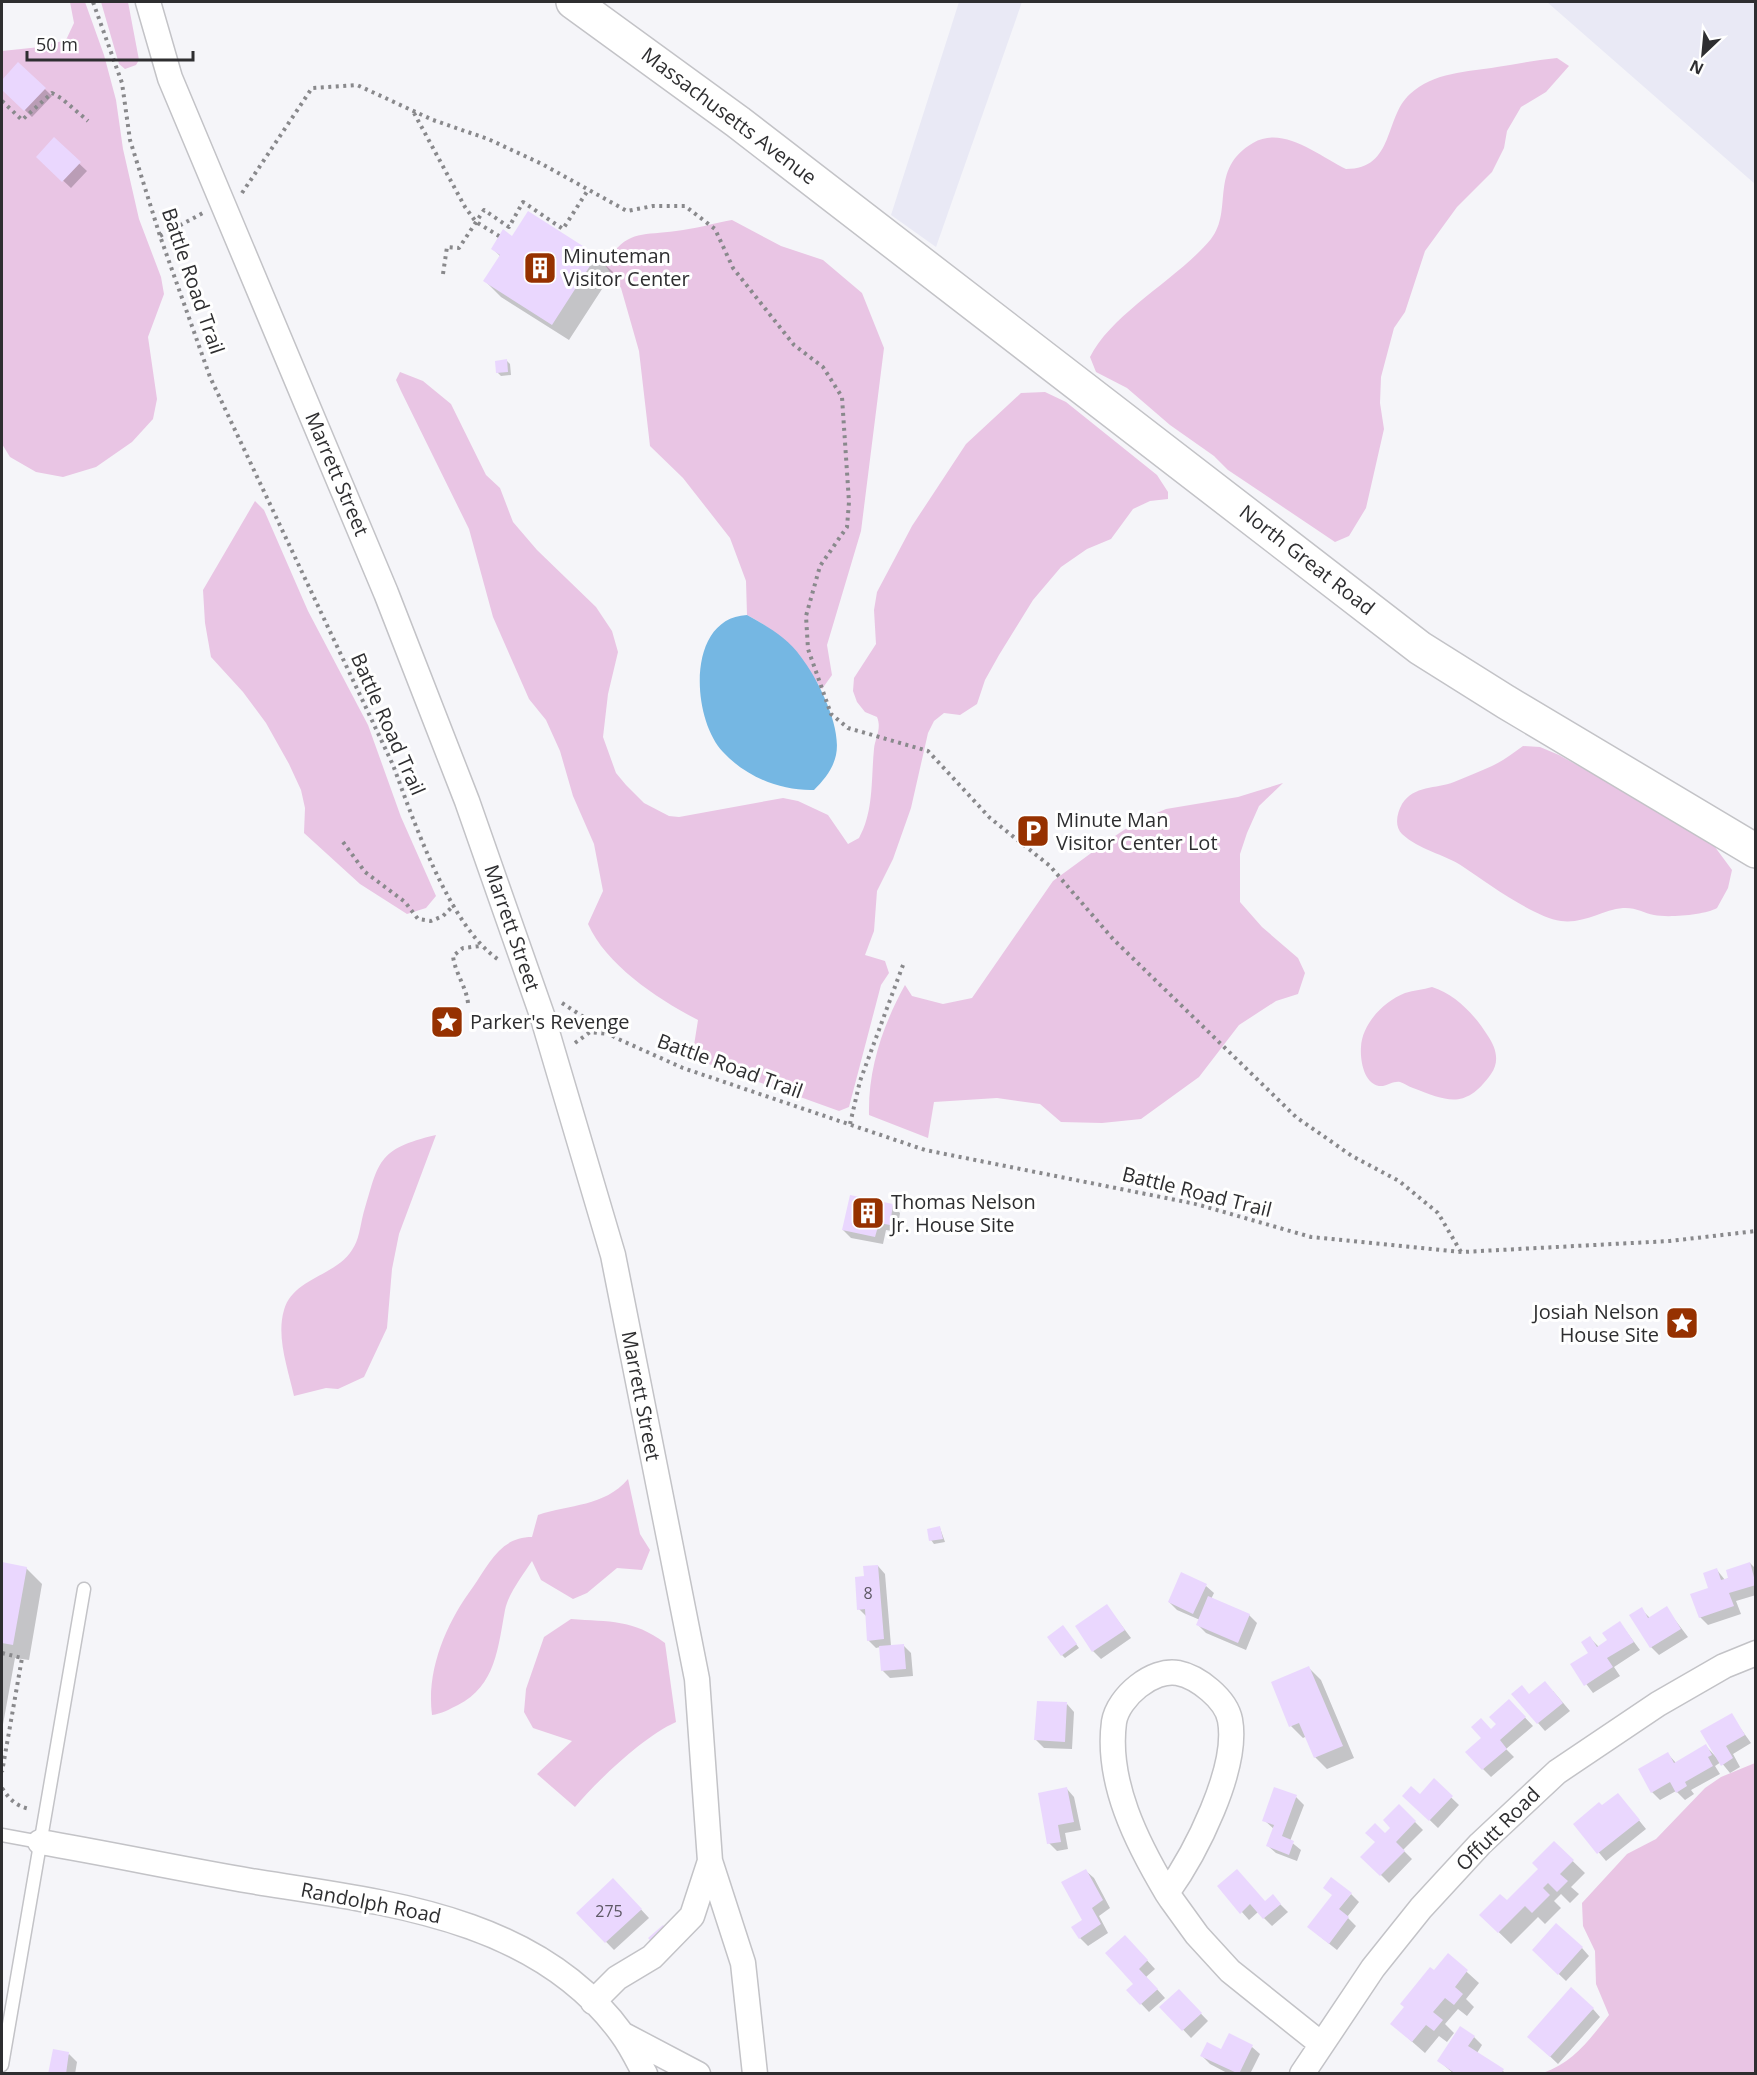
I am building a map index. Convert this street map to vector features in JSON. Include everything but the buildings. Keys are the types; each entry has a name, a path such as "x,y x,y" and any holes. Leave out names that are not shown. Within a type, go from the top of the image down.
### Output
{"main road":[{"name":"Massachusetts Avenue","path":"573,2 738,122 884,233"},
{"name":"North Great Road","path":"884,233 1420,648 1755,851"}],"street":[{"name":"Marrett Street","path":"148,2 170,78 387,593 468,801 532,982 560,1074 613,1255 697,1679 710,1861 743,1963 755,2073"},
{"name":"Offutt Road","path":"1302,2073 1320,2043 1373,1968 1421,1908 1480,1844 1557,1772 1658,1704 1724,1666 1755,1653"},
{"path":"1167,1893 1186,1867 1219,1795 1229,1745 1230,1719 1219,1699 1195,1680 1176,1672 1151,1678 1130,1691 1114,1720 1114,1760 1138,1845 1167,1893 1197,1935 1230,1971 1320,2043"},
{"name":"Randolph Road","path":"40,1842 398,1906 470,1924 518,1947 570,1979 622,2034 645,2073"},
{"path":"593,2002 617,1978 652,1957 692,1916 710,1861"},
{"path":"622,2034 698,2073"}],"lane":[{"path":"2,2065 84,1589"},
{"path":"2,1835 40,1842"}],"path":[{"name":"Battle Road Trail","path":"93,2 122,83 130,140 160,236 210,376 393,765 414,825 454,905 481,946 612,1035 682,1068 925,1150 1196,1204 1311,1237 1461,1252 1670,1241 1755,1231"},
{"path":"160,236 243,192 312,88 357,85 413,111 488,139 542,164 627,211 653,206 685,206 715,229 733,268 794,345 823,367 842,397 849,502 847,527 820,566 806,616 808,649 831,714 848,728 928,751 990,818 1050,866 1113,939 1296,1117 1352,1156 1399,1181 1438,1213 1461,1252"},
{"path":"2,101 22,120 52,93 88,121"},
{"path":"413,111 441,159 451,184 476,222 499,236"},
{"path":"443,274 447,247 459,248 484,210 509,227 523,202 563,229 588,190"},
{"path":"343,842 365,872 405,902 418,919 430,921 443,916 454,905"},
{"path":"468,1003 466,990 454,965 455,952 481,946"},
{"path":"850,1124 860,1081 903,965"},
{"path":"560,1074 571,1049 582,1036 590,1032 612,1035"},
{"path":"2,1653 22,1658 2,1772"},
{"path":"2,1788 10,1800 20,1807 46,1811"}],"shaded area":[{"path":"70,2 85,2 104,55 116,100 123,149 139,219 161,277 164,294 148,337 157,399 153,419 132,442 96,467 63,477 36,472 10,457 2,444 2,51 40,47 66,40 74,23"},
{"path":"101,2 128,2 139,60 136,65 125,69 119,64"},
{"path":"959,2 1022,2 936,247 891,215"},
{"path":"1547,2 1755,2 1755,184"},
{"path":"1557,58 1569,66 1546,92 1521,107 1507,131 1504,148 1492,172 1457,207 1425,251 1405,312 1394,328 1381,377 1380,403 1384,429 1366,508 1349,536 1335,542 1228,470 1214,456 1170,425 1127,388 1096,372 1090,357 1100,341 1114,325 1182,268 1211,239 1218,228 1226,177 1231,165 1239,153 1253,143 1265,138 1288,140 1313,150 1346,169 1362,167 1373,161 1381,151 1402,104 1419,87 1451,74"},
{"path":"732,220 781,246 823,260 862,293 884,348 861,531 827,645 832,675 822,689 798,656 782,639 747,615 746,581 730,538 683,478 650,446 639,351 621,288 605,265 620,245 635,236 683,230"},
{"path":"400,372 423,381 451,404 486,475 500,488 513,522 537,550 596,607 612,631 618,652 608,694 603,737 616,773 626,785 644,803 669,816 679,817 783,798 798,801 828,815 848,844 859,838 867,817 874,749 879,729 877,717 865,712 857,702 853,691 854,678 876,644 874,610 877,592 912,526 966,444 1021,393 1045,392 1066,402 1157,475 1168,492 1168,499 1150,501 1133,509 1111,539 1087,549 1061,567 1033,600 999,655 985,680 977,704 960,715 944,713 934,721 928,733 911,808 893,859 877,891 874,931 865,955 885,961 889,973 881,985 849,1107 839,1111 692,1058 698,1020 635,980 620,967 596,939 588,924 603,891 594,844 573,796 560,751 546,720 529,699 493,617 469,529 396,380"},
{"path":"255,501 264,510 308,611 368,725 401,817 436,896 426,908 407,914 360,884 304,833 305,808 301,790 289,764 266,723 243,692 211,657 205,623 203,590"},
{"path":"1523,746 1540,747 1559,755 1697,832 1715,847 1732,870 1728,888 1717,908 1695,914 1668,916 1623,908 1577,921 1561,921 1524,906 1455,862 1416,844 1399,831 1397,819 1402,804 1407,798 1426,788 1454,782 1492,766"},
{"path":"1283,783 1259,806 1247,833 1240,854 1240,902 1262,927 1298,958 1305,973 1298,994 1276,1001 1239,1025 1199,1077 1141,1119 1102,1123 1061,1122 1040,1104 997,1098 934,1102 928,1138 869,1115 871,1080 878,1047 905,985 912,996 943,1004 972,998 1053,881 1109,840 1136,822 1166,809 1238,797"},
{"path":"1432,987 1449,995 1471,1013 1495,1050 1496,1059 1491,1074 1482,1085 1465,1098 1437,1097 1400,1082 1377,1085 1367,1078 1364,1072 1361,1052 1362,1038 1376,1014 1397,997"},
{"path":"436,1135 399,1234 392,1269 387,1328 364,1377 338,1389 326,1388 294,1396 281,1331 284,1310 289,1299 305,1284 345,1259 352,1250 358,1238 377,1170 383,1160 402,1146"},
{"path":"628,1479 640,1534 650,1550 642,1570 617,1568 587,1593 573,1599 541,1580 532,1561 509,1598 497,1651 488,1676 471,1697 449,1710 432,1715 432,1681 440,1647 455,1615 496,1553 521,1538 532,1537 538,1515 597,1500 619,1488"},
{"path":"571,1619 621,1623 653,1635 665,1643 676,1722 650,1738 622,1760 575,1807 537,1774 572,1741 533,1728 524,1712 526,1689 544,1637"},
{"path":"1755,1763 1755,2073 1543,2073 1564,2063 1572,2056 1588,2041 1609,2015 1596,1984 1595,1951 1583,1926 1582,1903 1627,1854 1656,1839 1705,1788 1721,1777"}],"water":[{"path":"747,615 777,633 796,650 821,690 832,717 837,744 836,755 828,774 814,790 789,788 753,775 732,761 712,736 700,695 700,672 704,651 713,633 727,620"}],"place":[{"name":"Minuteman Visitor Center","path":"540,268"},
{"name":"Minute Man Visitor Center Lot","path":"1033,831"},
{"name":"Parker's Revenge","path":"447,1022"},
{"name":"Thomas Nelson Jr. House Site","path":"868,1213"},
{"name":"Josiah Nelson House Site","path":"1682,1323"}]}
